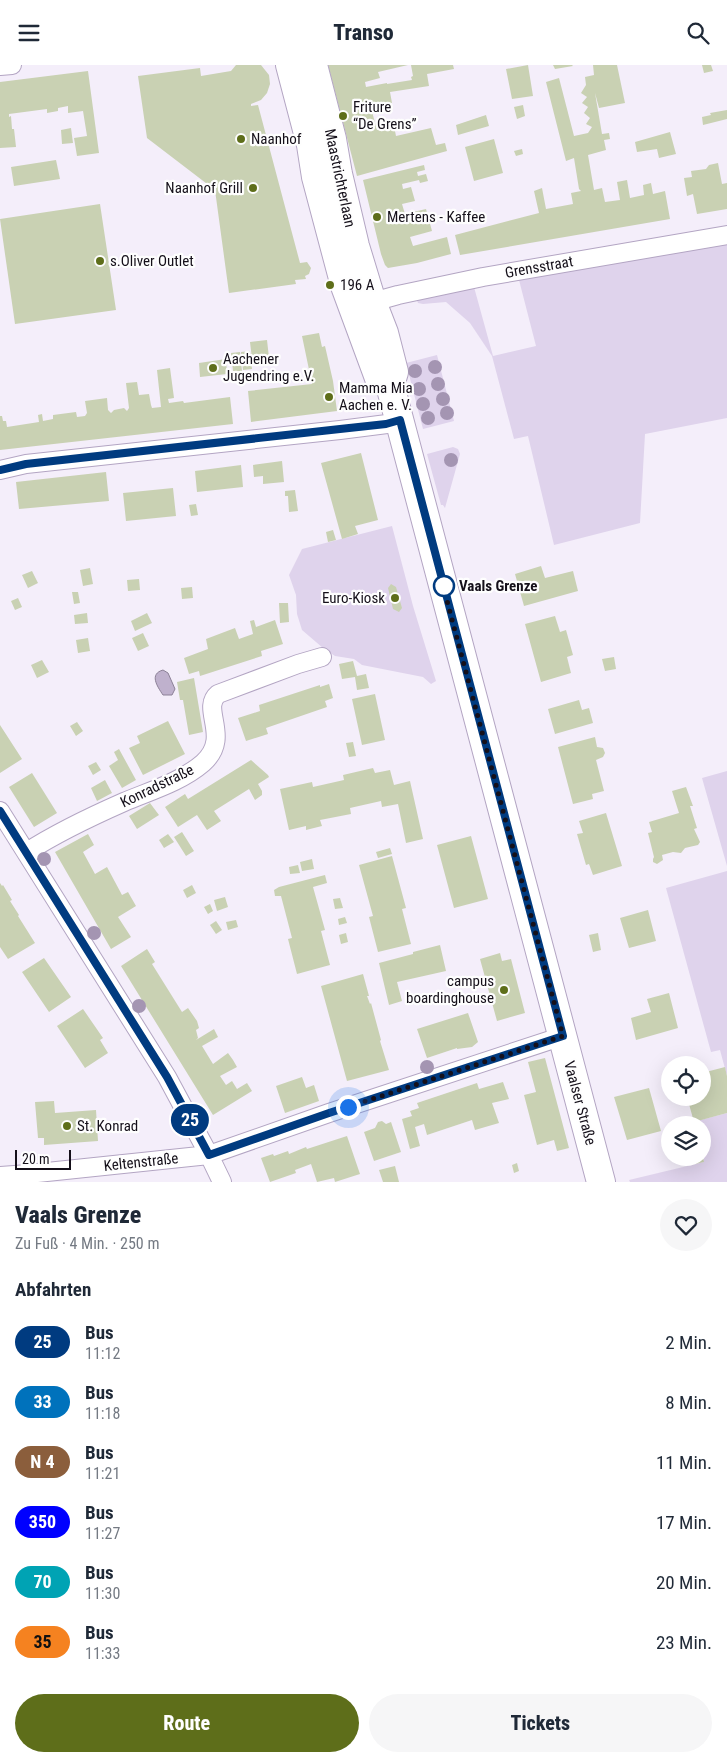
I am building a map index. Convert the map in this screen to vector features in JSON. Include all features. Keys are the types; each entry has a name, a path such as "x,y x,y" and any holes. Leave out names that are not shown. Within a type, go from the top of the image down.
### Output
{"main road":[{"name":"Maastrichterlaan","path":"290,65 311,145 316,177 359,297"},
{"name":"Maastrichterlaan","path":"313,65 332,139 338,175 355,246 359,297"},
{"name":"Vaalser Straße","path":"359,297 384,333 394,372 390,385 601,1182"}],"street":[{"path":"0,66 12,65"},
{"name":"Grensstraat","path":"359,297 398,295 483,277 727,235"},
{"path":"0,470 26,464 355,428 400,420"},
{"name":"Konradstraße","path":"27,853 66,828 169,783 202,763 211,754 216,744 212,706 213,697 298,664 322,657"},
{"path":"0,811 167,1077 222,1182"},
{"name":"Keltenstraße","path":"0,1176 28,1175 209,1155 329,1113 563,1036"}],"shaded area":[{"path":"727,244 727,418 645,434 640,523 554,545 528,436 514,439 492,356 470,323 446,302 423,304 418,303 416,298 474,287 493,356 536,346 519,280"},
{"path":"437,355 454,421 423,429 406,363"},
{"path":"453,447 458,449 460,454 445,508 441,505 427,454"},
{"path":"392,526 413,606 436,681 431,684 423,677 362,665 354,659 335,656 302,630 297,614 296,595 289,575 302,549"},
{"path":"163,670 168,673 175,689 172,695 163,695 157,684 156,674"},
{"path":"727,771 727,866 702,778"},
{"path":"727,871 727,1076 720,1050 711,1052 666,888"},
{"path":"727,1113 727,1182 630,1182 629,1180 687,1166 711,1166 711,1117"}],"building":[{"path":"236,65 261,65 269,75 270,84 267,93 261,100 251,104 251,106 258,105 300,263 307,262 311,268 309,274 305,276 306,279 295,280 296,284 229,293 215,190 147,138 138,76 200,68 201,76 231,71"},
{"path":"328,65 408,65 378,72 380,78 365,82 366,87 412,80 411,65 453,65 454,69 427,74 429,86 390,92 392,103 371,108 377,130 394,126 396,136 431,128 436,145 445,143 447,151 357,176"},
{"path":"528,65 533,96 512,99 506,69"},
{"path":"553,65 572,65 573,66 555,69"},
{"path":"593,65 617,65 625,103 599,108 595,93 602,134 609,133 610,139 604,140 606,150 588,155 594,190 602,188 605,202 620,200 617,182 627,180 630,198 644,195 643,185 651,183 653,194 665,191 670,219 460,255 455,235 539,213 534,191 542,188 546,209 573,204 571,193 581,191 579,189 574,158 566,161 546,82 559,78 574,136 588,133 592,127 586,124 590,118 584,113 588,107 582,103 587,97 581,93 586,85 585,77 594,75"},
{"path":"702,65 711,65 713,71 704,73"},
{"path":"88,71 99,153 77,156 74,138 87,136 83,111 68,113 68,106 58,108 58,111 47,113 47,109 9,114 9,117 11,116 12,129 14,129 16,147 0,148 0,82"},
{"path":"523,105 525,116 517,119 514,107"},
{"path":"727,110 727,119 703,125 702,117 711,115 710,113"},
{"path":"486,115 489,126 458,135 456,125"},
{"path":"71,128 73,143 62,144 61,130"},
{"path":"670,132 676,154 659,158 657,149 637,152 635,142"},
{"path":"494,139 503,173 474,181 465,147"},
{"path":"522,149 523,154 516,156 514,151"},
{"path":"56,160 60,179 14,186 11,167"},
{"path":"718,163 722,184 727,183 727,209 697,214 693,194 687,196 684,178 692,177 691,171 706,169 709,165"},
{"path":"424,165 425,170 417,172 418,176 426,174 428,181 420,183 419,180 402,184 403,189 411,187 415,201 402,204 405,214 426,209 432,231 410,237 413,246 447,237 451,254 388,268 381,254 363,180"},
{"path":"100,204 116,310 15,324 0,219"},
{"path":"319,333 322,347 325,346 333,381 337,411 251,422 248,391 312,384 302,336"},
{"path":"267,340 269,358 252,359 250,342"},
{"path":"250,351 252,369 243,370 241,352"},
{"path":"240,352 242,371 233,371 231,353"},
{"name":"Aachener Jugendring e.V.","path":"226,359 227,374 200,377 199,363"},
{"path":"170,368 174,398 168,399 169,403 230,397 233,424 0,450 0,416 2,416 3,421 6,421 7,427 39,422 38,415 42,414 43,421 53,419 53,415 76,412 77,417 85,416 87,413 85,401 107,398 108,410 111,413 114,410 124,408 127,411 129,408 126,383 137,382 139,395 149,394 152,408 161,407 157,370"},
{"path":"361,453 378,520 355,526 358,534 342,539 321,463"},
{"path":"282,461 284,482 263,484 263,476 254,477 253,465"},
{"path":"241,465 243,487 197,492 195,471"},
{"path":"106,472 109,501 19,509 16,482"},
{"path":"173,488 176,516 126,521 123,493"},
{"path":"295,490 298,511 289,512 288,496 285,496 285,491"},
{"path":"196,504 198,515 191,516 189,505"},
{"path":"333,530 336,540 328,542 326,532"},
{"path":"541,566 545,578 573,571 578,591 524,606 515,574"},
{"path":"90,568 93,584 83,586 80,570"},
{"path":"32,571 38,583 28,588 22,575"},
{"path":"139,579 140,590 128,591 127,580"},
{"name":"Euro-Kiosk","path":"391,584 396,587 402,608 399,612 393,609 388,588"},
{"path":"192,587 193,598 182,599 181,588"},
{"path":"72,592 78,592 80,603 74,604"},
{"path":"18,598 22,607 15,610 11,601"},
{"path":"279,603 288,603 289,622 280,623"},
{"path":"87,613 88,623 75,624 74,615"},
{"path":"147,613 152,623 135,631 131,621"},
{"path":"555,616 560,632 566,630 573,655 567,657 571,673 541,682 525,624"},
{"path":"254,620 256,627 275,620 283,644 261,651 262,656 200,676 199,671 189,674 184,658 208,649 206,639 235,628 239,639 253,634 250,621"},
{"path":"143,633 149,646 138,651 132,638"},
{"path":"88,638 90,651 78,653 76,640"},
{"path":"614,657 616,669 605,671 602,659"},
{"path":"42,660 49,672 37,678 31,665"},
{"path":"353,661 357,676 366,674 369,688 357,690 355,677 342,679 339,664"},
{"path":"194,678 203,732 189,735 183,700 180,700 177,682"},
{"path":"329,684 333,698 325,701 327,707 266,728 268,734 246,741 238,718 260,711 259,705 320,685 320,687"},
{"path":"375,694 385,740 362,745 352,699"},
{"path":"579,700 582,710 589,708 593,723 555,734 548,709"},
{"path":"168,721 185,754 143,775 129,748 140,743 137,736"},
{"path":"77,722 83,731 76,736 70,726"},
{"path":"0,725 22,759 0,773"},
{"path":"595,737 597,747 603,748 605,753 603,757 596,760 604,791 592,794 593,799 573,804 558,747"},
{"path":"353,742 356,756 349,757 346,743"},
{"path":"119,749 136,780 122,788 109,766 118,760 114,752"},
{"path":"251,760 269,777 258,784 262,795 255,800 249,789 214,811 221,821 207,830 197,815 178,827 165,807 185,794 188,799"},
{"path":"96,762 101,770 93,775 88,766"},
{"path":"373,768 375,773 390,770 394,785 410,781 423,839 406,843 398,804 382,807 381,801 350,808 351,814 320,820 322,826 306,830 306,826 289,830 280,789 312,782 313,787 344,780 343,775"},
{"path":"32,773 57,813 34,827 9,787"},
{"path":"105,780 112,793 97,801 91,788"},
{"path":"686,787 693,806 690,806 697,828 694,829 700,842 698,845 685,848 681,853 673,852 662,855 663,860 657,864 653,862 654,857 648,833 652,832 649,822 679,813 672,791"},
{"path":"150,803 159,815 137,829 129,816"},
{"path":"606,813 622,866 593,875 589,864 586,865 577,834 583,833 579,821"},
{"path":"182,832 194,851 186,856 174,837"},
{"path":"88,834 94,845 83,852 95,874 107,867 122,895 128,892 136,906 118,917 131,937 111,949 55,852"},
{"path":"168,834 174,842 164,848 159,840"},
{"path":"471,836 488,899 454,908 437,845"},
{"path":"390,848 392,854 378,858 376,852"},
{"path":"392,856 406,908 402,909 411,944 378,952 369,917 373,916 359,865"},
{"path":"312,859 314,869 302,871 300,862"},
{"path":"298,865 300,873 290,874 289,867"},
{"path":"325,875 327,883 313,887 325,930 321,931 330,965 297,974 288,939 292,938 281,896 275,896 274,890"},
{"path":"0,883 12,900 10,901 18,916 35,943 8,959 0,947"},
{"path":"192,885 196,893 187,898 183,890"},
{"path":"225,897 228,907 217,911 214,900"},
{"path":"340,898 343,908 335,909 333,899"},
{"path":"210,904 213,911 208,914 204,907"},
{"path":"648,910 656,941 629,948 620,918"},
{"path":"345,917 347,923 339,925 338,919"},
{"path":"236,920 238,927 228,930 226,922"},
{"path":"216,921 222,930 216,934 210,925"},
{"path":"346,933 348,942 341,944 339,935"},
{"path":"598,933 601,950 593,952 589,935"},
{"path":"440,945 446,971 397,982 402,1001 389,1005 379,963"},
{"path":"147,949 155,962 152,964 182,1012 188,1008 197,1021 199,1028 196,1030 198,1038 196,1040 214,1029 218,1037 202,1046 213,1064 228,1053 233,1060 237,1067 220,1076 226,1085 232,1081 237,1089 247,1083 252,1091 213,1115 121,966"},
{"name":"campus boardinghouse","path":"500,953 502,961 511,959 525,1013 497,1021 480,959"},
{"path":"44,958 71,997 49,1012 22,972"},
{"path":"363,974 369,996 367,996 371,1003 389,1070 347,1081 321,986"},
{"path":"669,993 678,1028 636,1040 631,1018 651,1012 647,999"},
{"path":"83,1009 103,1038 100,1040 108,1053 85,1068 57,1026"},
{"path":"468,1013 478,1042 472,1047 457,1048 427,1058 417,1029"},
{"path":"545,1058 569,1148 557,1151 554,1140 537,1145 524,1095 536,1092 528,1062"},
{"path":"725,1067 727,1076 727,1113 711,1117 692,1116 690,1106 711,1106 711,1071"},
{"path":"302,1077 306,1088 314,1085 319,1101 285,1113 276,1086"},
{"path":"503,1082 509,1099 492,1103 499,1123 475,1130 472,1120 427,1135 424,1124 415,1127 420,1146 410,1149 402,1119 412,1116 410,1111 419,1108 417,1103 477,1083 479,1089"},
{"path":"649,1088 661,1131 627,1140 614,1097"},
{"name":"St. Konrad","path":"54,1101 55,1113 96,1110 98,1141 44,1145 44,1138 38,1138 35,1102"},
{"path":"382,1121 386,1124 391,1122 401,1152 374,1161 364,1132 375,1128 378,1122"},
{"path":"347,1136 360,1174 335,1182 334,1178 317,1182 311,1164 295,1170 296,1173 270,1182 261,1158 288,1151 289,1154 306,1147 307,1149"},
{"path":"517,1163 519,1171 514,1173 512,1165"},
{"path":"395,1166 399,1182 383,1182 379,1170"}],"bus line":[{"name":"25","path":"0,470 26,464 386,424 400,420 563,1036 329,1113 209,1155 167,1077 0,811"}],"place":[{"name":"Friture “De Grens”","path":"343,116"},
{"name":"Naanhof","path":"241,139"},
{"name":"Naanhof Grill","path":"253,188"},
{"name":"Mertens - Kaffee","path":"377,217"},
{"name":"s.Oliver Outlet","path":"100,261"},
{"name":"196 A","path":"330,285"},
{"name":"Aachener Jugendring e.V.","path":"213,368"},
{"name":"Mamma Mia Aachen e. V.","path":"329,397"},
{"name":"Vaals Grenze","path":"444,586"},
{"name":"Euro-Kiosk","path":"395,598"},
{"name":"campus boardinghouse","path":"504,990"},
{"name":"St. Konrad","path":"67,1126"}],"route":[{"path":"348,1107 563,1036 442,582 444,586"}]}
